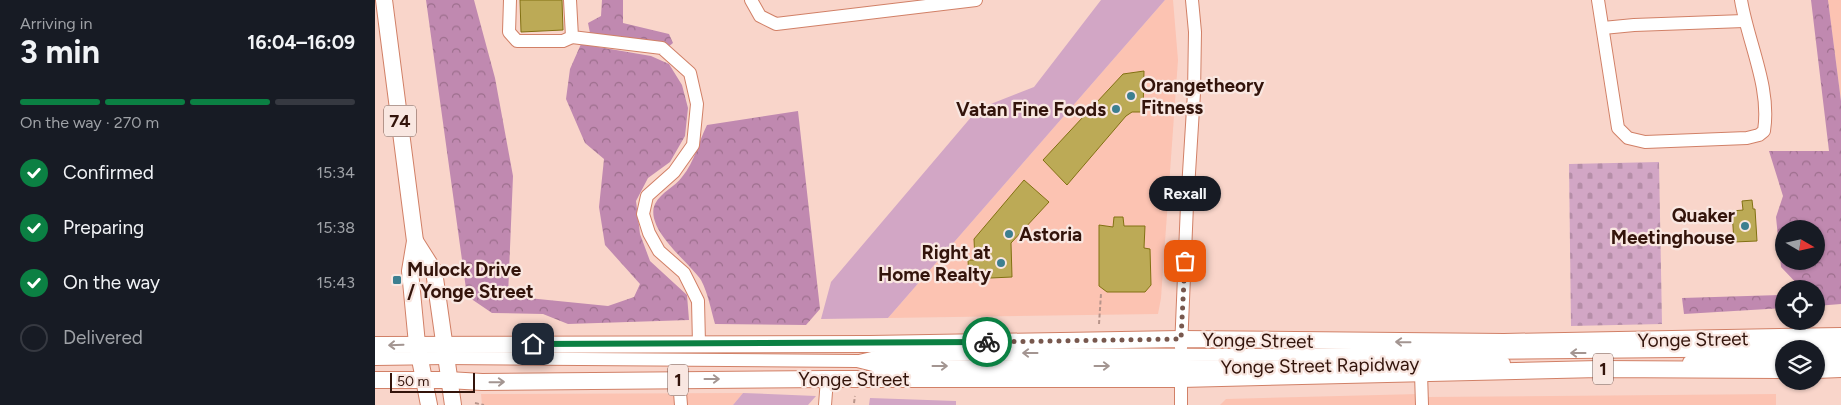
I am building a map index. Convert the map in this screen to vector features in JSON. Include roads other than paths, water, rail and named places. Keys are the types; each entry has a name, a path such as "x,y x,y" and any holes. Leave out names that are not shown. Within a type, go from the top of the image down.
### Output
{"main road":[{"name":"74","path":"384,0 415,241 410,271 418,351 429,405"},
{"name":"74","path":"415,241 434,271 453,405"},
{"name":"Yonge Street","path":"375,380 482,382 827,378 1504,342 1841,336"},
{"name":"Yonge Street","path":"375,345 418,351 445,351 699,344 871,344 1421,373 1599,369 1775,370"},
{"path":"1825,370 1841,369"}],"street":[{"path":"510,0 509,32 517,41 563,41 572,37 662,48 690,73 697,104 693,145 675,172 647,196 643,214 649,233 659,251 684,274 699,301 699,344"},
{"path":"570,0 572,37"},
{"path":"751,0 760,16 776,24 976,0"},
{"path":"1181,405 1187,204 1194,93 1195,32 1192,0"},
{"path":"1598,0 1618,128 1628,138 1645,142 1747,138 1759,135 1763,131 1765,111 1759,72 1744,21 1741,0"},
{"path":"1603,28 1744,21"},
{"path":"1825,349 1841,349"},
{"name":"Yonge Street Rapidway","path":"445,351 857,361 880,356 1014,354 1181,360 1775,350"},
{"path":"375,359 418,351"},
{"path":"1825,358 1841,357"},
{"name":"Yonge Street Rapidway","path":"1181,360 1238,367 1775,359"},
{"path":"1421,373 1422,405"},
{"path":"825,405 827,378"},
{"path":"679,380 681,405"}],"place":[{"name":"Orangetheory Fitness","path":"1131,96"},
{"name":"Vatan Fine Foods","path":"1116,109"},
{"name":"Quaker Meetinghouse","path":"1745,226"},
{"name":"Astoria","path":"1009,234"},
{"name":"Rexall","path":"1185,261"},
{"name":"Right at Home Realty","path":"1001,263"},
{"name":"Mulock Drive / Yonge Street","path":"397,280"}]}
